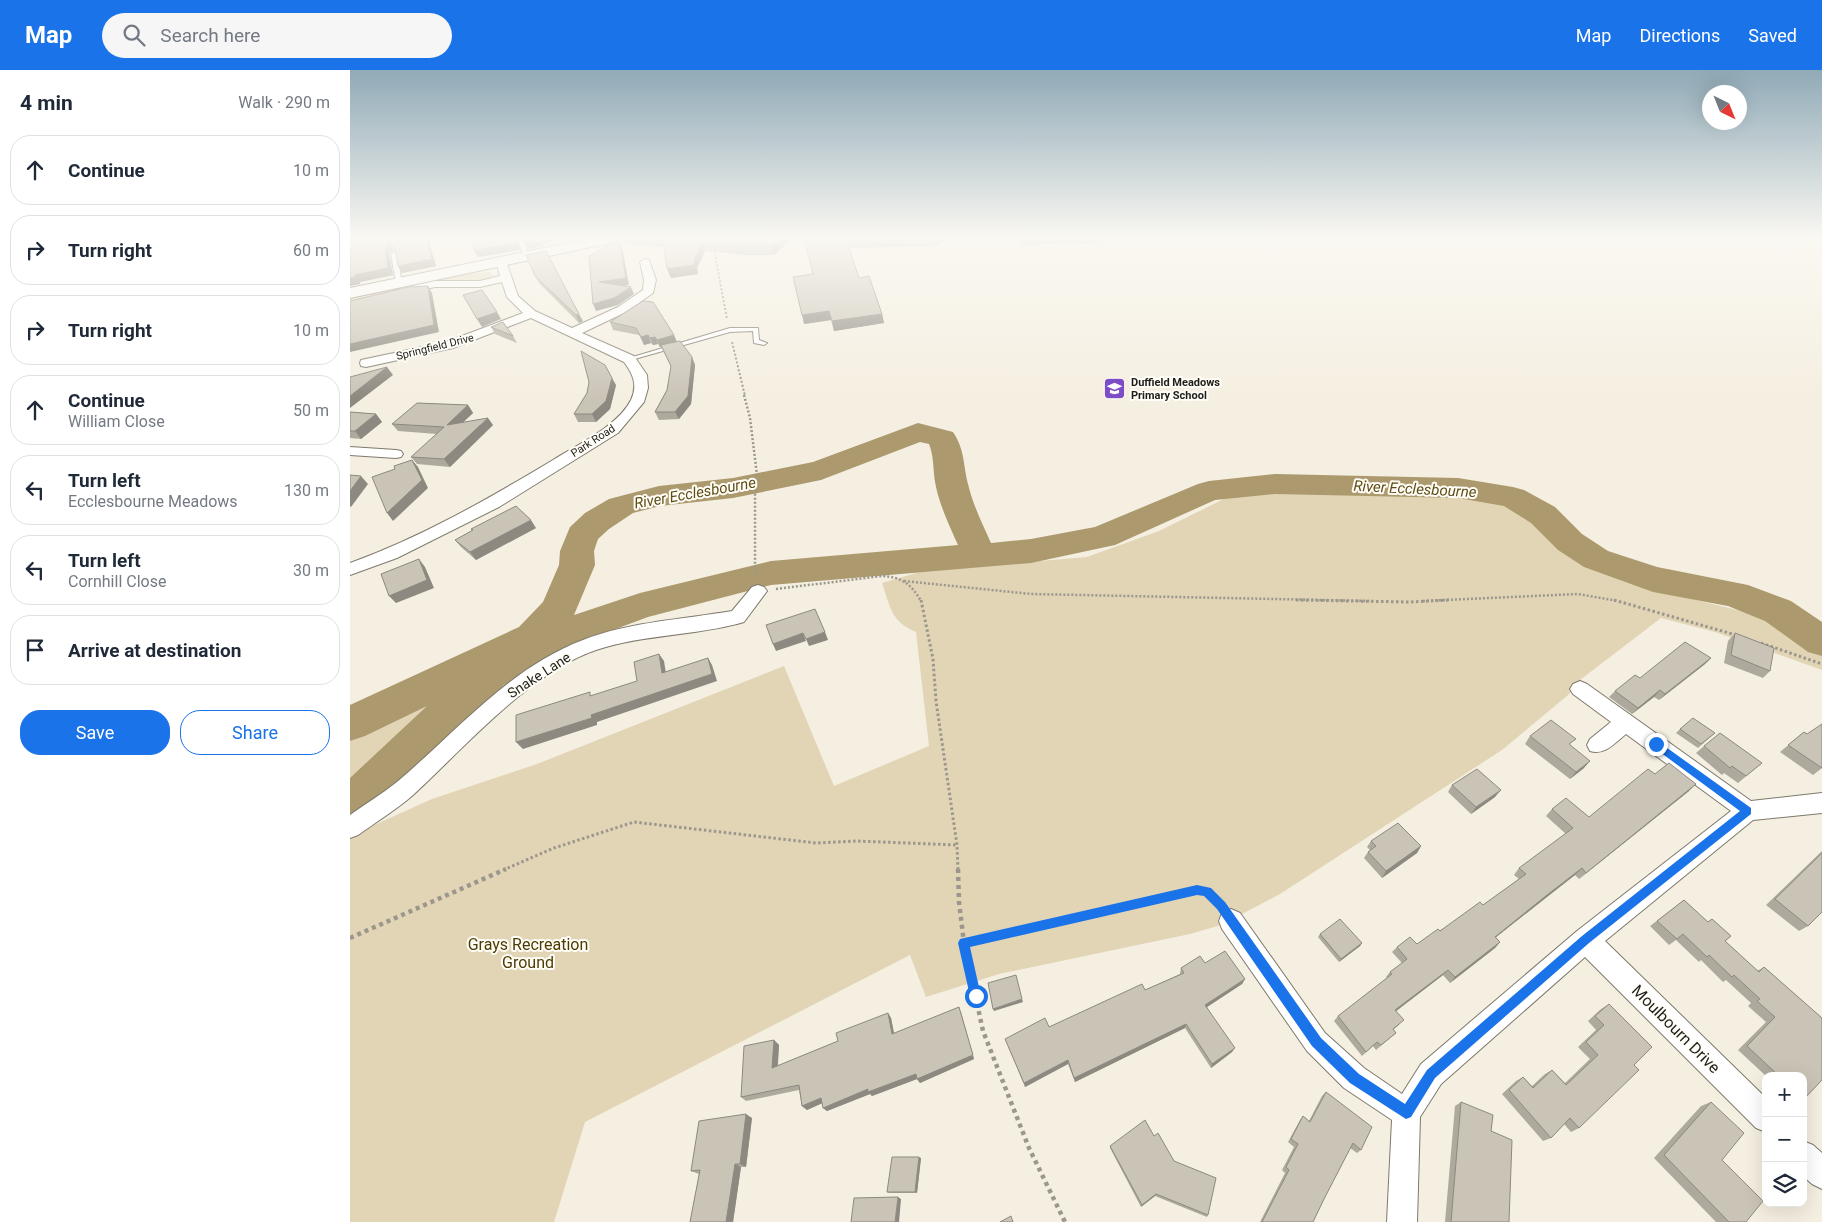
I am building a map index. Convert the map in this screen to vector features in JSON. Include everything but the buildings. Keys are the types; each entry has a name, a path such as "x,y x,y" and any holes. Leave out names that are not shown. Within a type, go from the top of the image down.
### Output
{"street":[{"path":"350,303 400,292"},
{"path":"511,292 513,297 531,314 629,359"},
{"path":"572,333 634,305 648,292"},
{"name":"Springfield Drive","path":"366,363 449,345 531,314"},
{"name":"Park Road","path":"350,569 391,554 493,503 613,430 637,402 641,388 640,375 629,359"},
{"path":"350,451 396,454"},
{"name":"Snake Lane","path":"350,828 403,790 499,701 549,665 588,646 627,635 738,617 758,591"},
{"path":"1580,689 1748,811"},
{"path":"1597,745 1626,722"},
{"path":"1402,1222 1406,1112 1431,1074 1586,940 1748,811 1822,803"},
{"path":"1231,921 1316,1042 1354,1078 1406,1112"},
{"name":"Moulbourn Drive","path":"1586,940 1765,1117"},
{"path":"1807,1159 1822,1174"}],"lane":[{"path":"629,359 730,330 756,329 756,342 764,343"}],"path":[{"path":"722,292 750,418 757,475 755,495 755,567"},
{"path":"758,591 882,576 1031,594 1108,597 1410,602 1578,594 1610,598 1736,636"},
{"path":"903,580 921,600 927,625 957,846 959,902 964,943 983,1031 1030,1148 1064,1222"},
{"path":"1755,641 1822,664"},
{"path":"350,938 554,848 634,822 816,843 856,841 957,846"},
{"path":"964,943 1197,890 1207,892 1221,906 1231,921"}],"green space":[{"path":"382,292 392,292 350,301 350,299"},
{"name":"Grays Recreation Ground","path":"1274,490 1492,496 1527,508 1574,555 1656,590 1741,611 1774,623 1822,650 1822,670 1715,632 1661,618 1580,680 1568,695 1502,750 1280,894 1221,925 1190,934 999,974 926,997 910,955 585,1122 554,1222 350,1222 350,836 432,799 537,764 784,666 834,786 929,746 916,632 896,618 882,583 923,571 1087,557 1159,531 1228,497"},
{"path":"465,679 374,770 350,786 350,735"}],"waterway":[{"name":"River Ecclesbourne","path":"350,724 533,637 559,609 577,565 577,551 582,535 597,521 621,506 659,496 733,488 821,470 918,432 942,438 949,457 951,482 958,507 980,555"},
{"name":"River Ecclesbourne","path":"980,555 1031,551 1103,537 1209,491 1275,484 1458,488 1513,497 1543,515 1570,542 1596,559 1653,579 1735,594 1778,611 1822,642"},
{"name":"River Ecclesbourne","path":"350,800 370,790 434,725 490,674 556,636 640,606 771,573 980,555"}],"place":[{"name":"Duffield Meadows Primary School","path":"1115,388"}],"route":[{"path":"976,996 964,943 1197,890 1207,892 1221,906 1316,1042 1354,1078 1406,1112 1431,1074 1586,940 1748,811 1656,744"}]}
